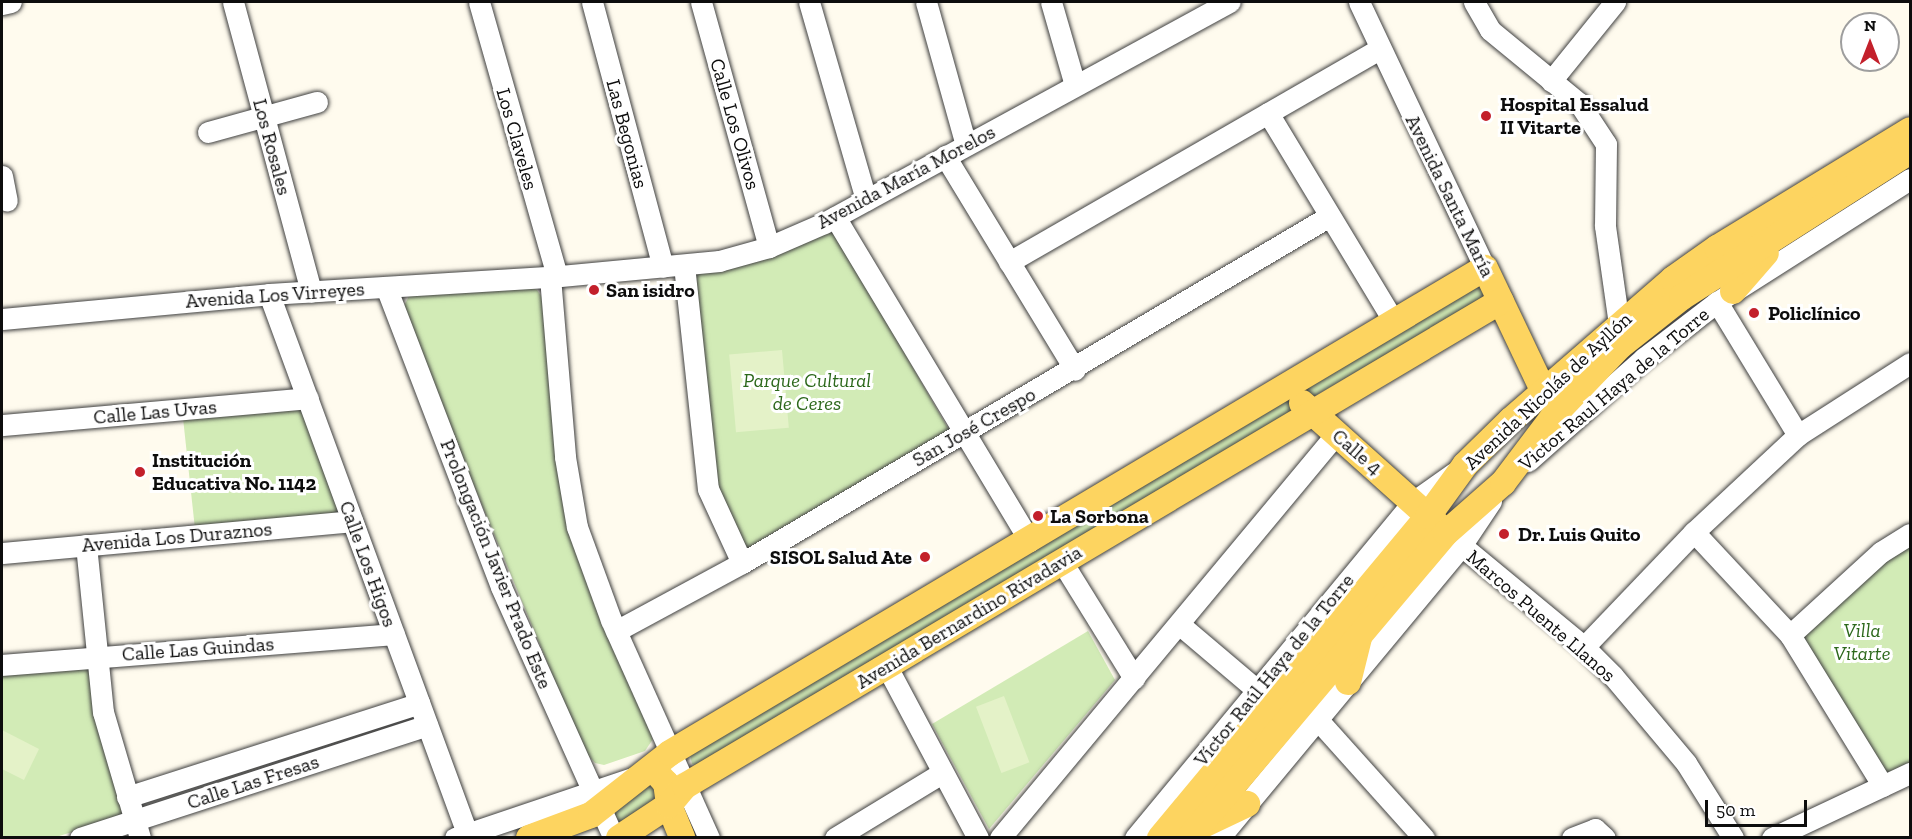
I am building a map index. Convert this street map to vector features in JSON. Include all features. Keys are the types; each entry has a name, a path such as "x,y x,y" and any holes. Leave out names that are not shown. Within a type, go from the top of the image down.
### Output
{"main road":[{"name":"Avenida Nicolás de Ayllón","path":"1160,837 1196,829 1350,627 1420,509 1543,390 1619,324 1717,248 1911,130"},
{"name":"Avenida Nicolás de Ayllón","path":"1350,627 1454,539 1503,483 1556,413 1620,346 1682,297 1911,151"},
{"path":"1725,297 1787,230"},
{"name":"Avenida Santa María","path":"1485,268 1543,390"},
{"name":"Avenida Bernardino Rivadavia","path":"529,837 581,820 596,799 1485,268"},
{"name":"Avenida Bernardino Rivadavia","path":"626,836 677,795 1500,301"},
{"name":"Calle 4","path":"1288,387 1311,414 1336,433 1420,509"},
{"name":"Marcos Puente Llanos","path":"1420,509 1454,539"},
{"path":"1295,646 1350,627 1348,682"},
{"path":"1197,763 1196,829 1247,804"},
{"path":"656,765 666,783 677,795 682,837"}],"street":[{"name":"Los Rosales","path":"233,2 311,292"},
{"name":"Los Claveles","path":"479,2 553,277"},
{"name":"Las Begonias","path":"592,2 663,267"},
{"name":"Calle Los Olivos","path":"701,2 769,247"},
{"path":"809,2 866,200"},
{"path":"926,2 966,145"},
{"path":"1051,2 1073,76"},
{"name":"Avenida María Morelos","path":"553,277 684,265 769,247 835,217 966,145 1073,76 1192,11 1230,2"},
{"name":"Avenida Santa María","path":"1359,2 1379,49 1485,268"},
{"path":"1474,2 1490,30 1579,103 1606,144 1605,226 1619,324"},
{"path":"1551,81 1615,2"},
{"path":"1009,262 1379,49"},
{"path":"208,132 317,102"},
{"path":"1268,113 1328,217 1394,322"},
{"path":"945,156 1075,370"},
{"path":"2,176 7,201"},
{"name":"Victor Raul Haya de la Torre","path":"1503,483 1644,358 1725,297 1911,179"},
{"path":"835,217 962,433 1030,541"},
{"name":"San José Crespo","path":"616,631 742,563 962,433 1075,370 1328,217"},
{"path":"684,265 708,489 742,563"},
{"path":"553,277 571,496 588,562 616,631 656,765"},
{"name":"Avenida Los Virreyes","path":"2,319 269,294 553,277"},
{"name":"Prolongación Javier Prado Este","path":"386,287 501,587 596,799 626,836"},
{"name":"Calle Los Higos","path":"269,294 427,724 461,836"},
{"path":"1725,297 1798,435"},
{"path":"1584,647 1694,531 1798,435 1911,363"},
{"name":"Calle Las Uvas","path":"2,426 308,398"},
{"path":"1000,837 1336,433"},
{"name":"Víctor Raúl Haya de la Torre","path":"1136,837 1295,646 1420,509"},
{"name":"Avenida Los Duraznos","path":"2,553 352,521"},
{"path":"1694,531 1790,635 1883,786"},
{"path":"1790,635 1881,552 1911,534"},
{"path":"1247,804 1348,682 1454,539"},
{"name":"Marcos Puente Llanos","path":"1454,539 1584,647 1669,741 1733,837"},
{"path":"86,545 103,712 137,829"},
{"path":"1062,562 1134,678"},
{"path":"1179,624 1258,691"},
{"name":"Calle Las Guindas","path":"2,665 394,634"},
{"path":"887,667 978,837"},
{"name":"Calle Las Fresas","path":"127,797 419,703"},
{"path":"1318,720 1424,837"},
{"name":"Calle Las Fresas","path":"80,837 137,829 427,724"},
{"path":"843,835 942,773"},
{"path":"1772,837 1911,773"},
{"path":"677,795 709,837"},
{"path":"461,836 596,799"},
{"path":"1572,837 1595,829 1605,837"}],"green space":[{"name":"Parque Cultural de Ceres","path":"832,228 949,430 746,549 715,482 691,271"},
{"path":"527,285 537,290 544,300 558,437 653,739 645,751 604,765 595,763 584,751 404,317 404,306 410,294"},
{"path":"1479,285 1486,297 1310,399 1303,386"},
{"path":"782,350 789,428 736,432 729,355"},
{"path":"1288,399 1294,410 696,765 692,764 690,755"},
{"path":"305,406 344,513 195,529 183,418"},
{"name":"Villa Vitarte","path":"1910,544 1910,764 1886,775 1801,634 1882,562"},
{"path":"1088,631 1115,680 989,829 932,724"},
{"path":"88,665 127,815 56,837 2,838 2,673"},
{"path":"1004,696 1029,762 1001,773 976,707"},
{"path":"2,730 39,749 24,780 2,769"},
{"path":"650,781 658,796 619,826 612,811"}],"place":[{"name":"Hospital Essalud II Vitarte","path":"1486,116"},
{"name":"San isidro","path":"594,290"},
{"name":"Policlínico","path":"1754,313"},
{"name":"Institución Educativa No. 1142","path":"140,472"},
{"name":"La Sorbona","path":"1038,516"},
{"name":"Dr. Luis Quito","path":"1504,534"},
{"name":"SISOL Salud Ate","path":"925,557"}]}
